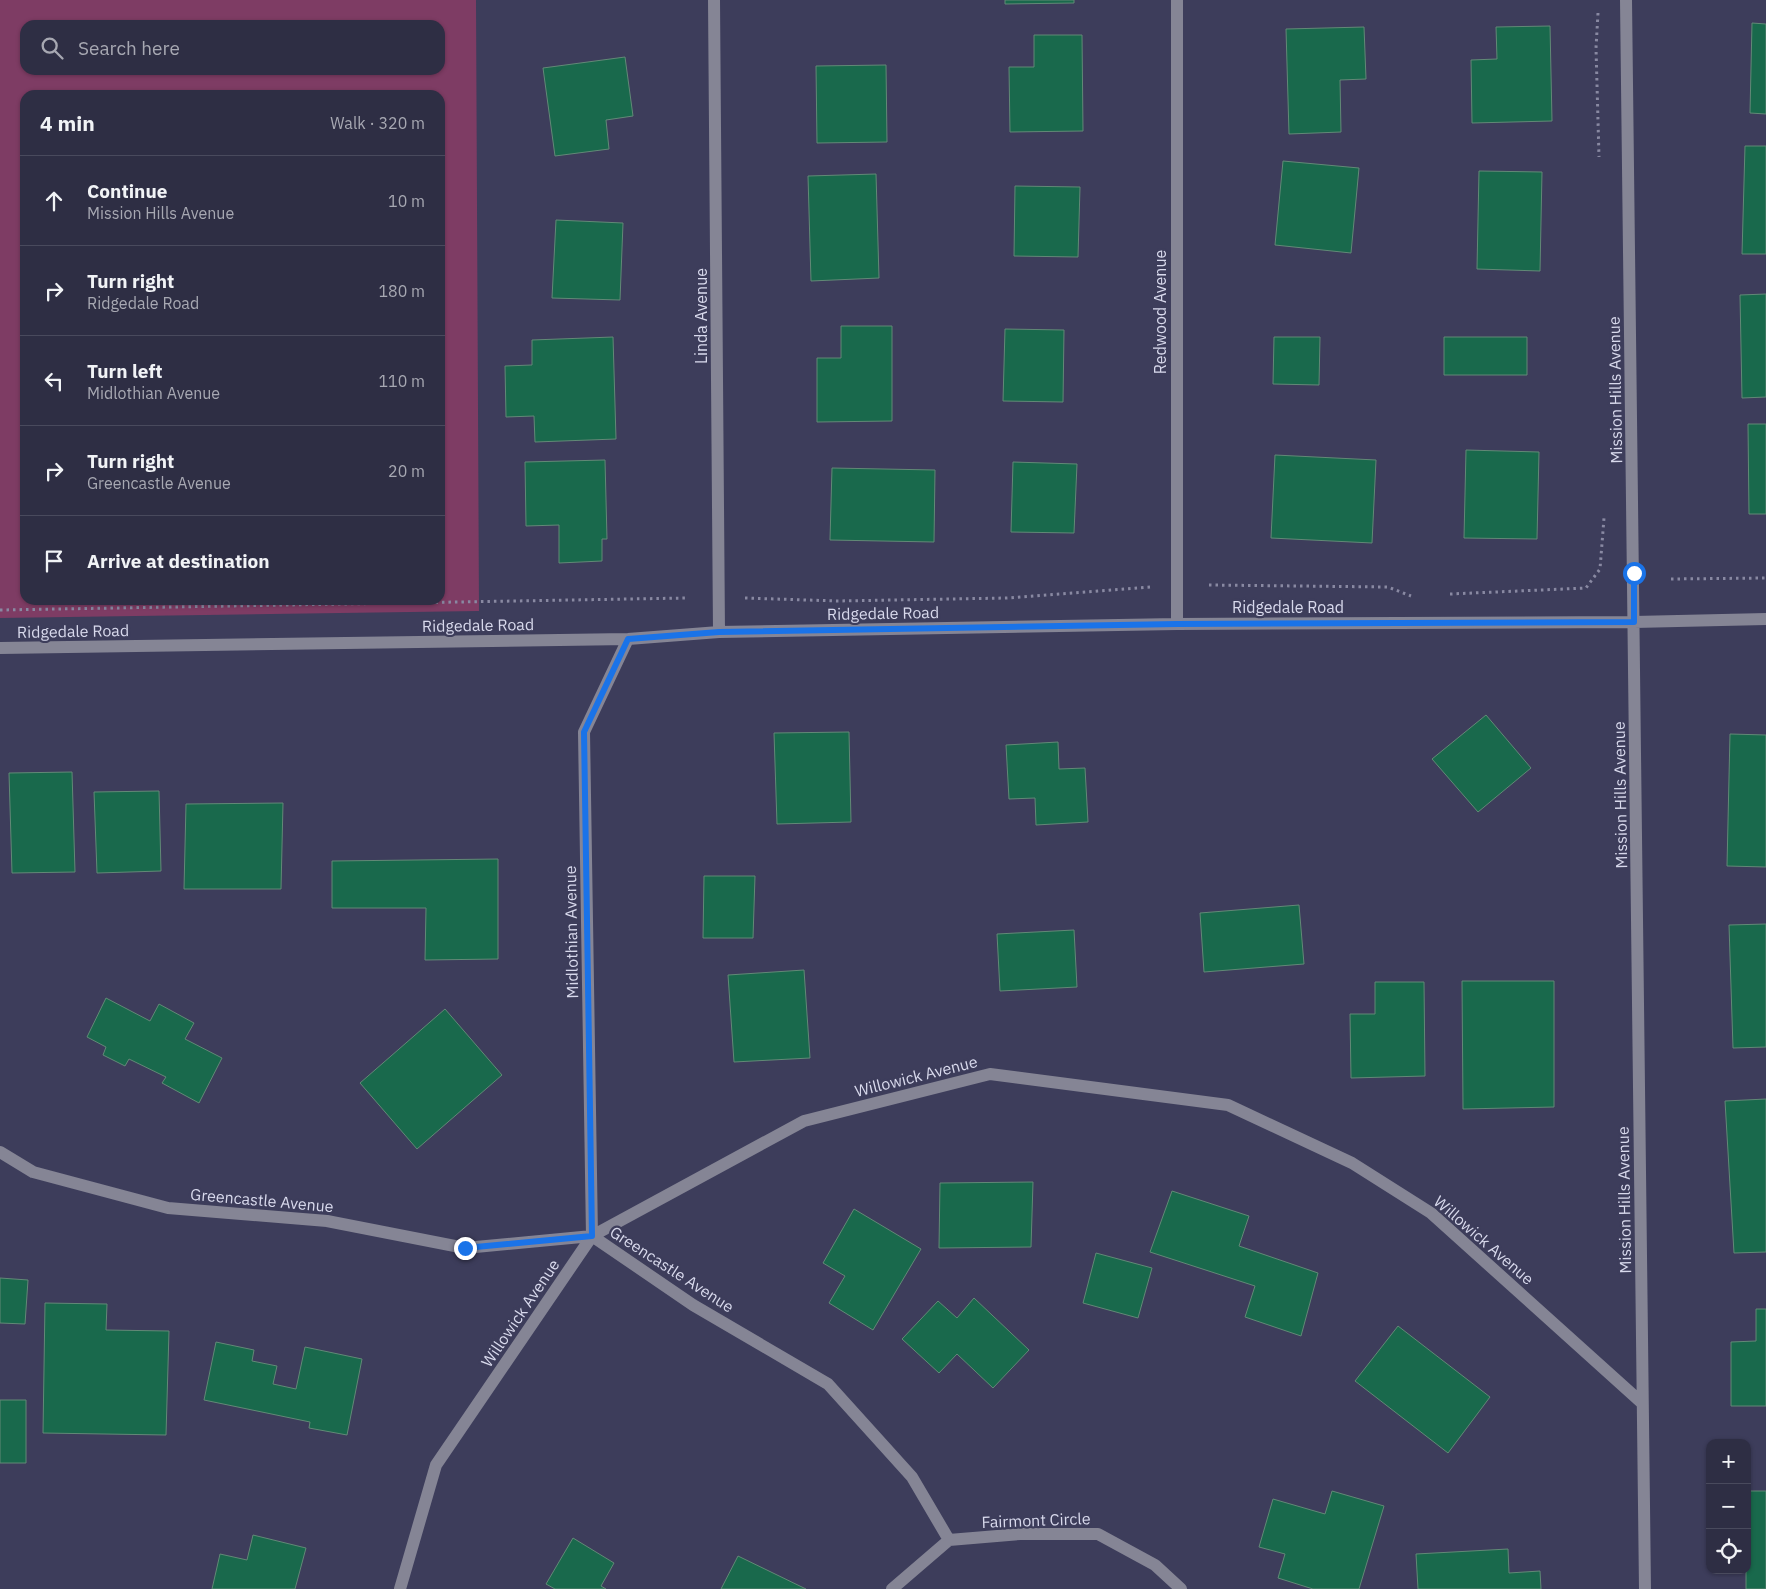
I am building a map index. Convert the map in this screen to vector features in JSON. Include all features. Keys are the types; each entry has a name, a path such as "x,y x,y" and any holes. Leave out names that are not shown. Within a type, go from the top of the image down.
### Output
{"street":[{"name":"Linda Avenue","path":"714,0 719,632"},
{"name":"Redwood Avenue","path":"1177,0 1177,624"},
{"name":"Mission Hills Avenue","path":"1626,0 1642,1403 1646,1589"},
{"name":"Ridgedale Road","path":"0,648 628,639 719,632 1177,624 1634,622 1766,619"},
{"name":"Midlothian Avenue","path":"592,1236 584,732 628,639"},
{"name":"Willowick Avenue","path":"400,1589 436,1465 592,1236 804,1121 990,1074 1228,1105 1352,1163 1431,1213 1642,1403"},
{"name":"Greencastle Avenue","path":"0,1152 33,1172 168,1208 327,1221 465,1248 592,1236 693,1305 828,1384 912,1477 949,1540"},
{"name":"Fairmont Circle","path":"949,1540 1020,1534 1098,1534 1155,1566 1181,1589"},
{"path":"892,1589 949,1540"}],"path":[{"path":"1441,595 1586,588 1600,569"},
{"path":"1671,579 1766,578"},
{"path":"1209,585 1388,587 1412,596"},
{"path":"742,598 837,601 1007,598 1153,587"},
{"path":"445,602 686,598"},
{"path":"0,610 286,605"}],"shaded area":[{"path":"0,0 476,0 479,611 0,618"}],"building":[{"path":"1005,0 1074,0 1074,3 1005,4"},
{"path":"1752,23 1766,24 1766,114 1750,113"},
{"path":"1550,26 1552,121 1472,123 1471,60 1497,59 1496,27"},
{"path":"1364,27 1366,79 1340,80 1341,132 1289,134 1286,29"},
{"path":"1034,35 1082,35 1083,131 1010,132 1009,67 1034,67"},
{"path":"625,57 633,116 606,120 609,149 555,156 543,68"},
{"path":"886,65 887,142 817,143 816,66"},
{"path":"1745,146 1766,146 1766,254 1742,254"},
{"path":"1283,161 1359,168 1351,253 1275,245"},
{"path":"1479,171 1542,172 1540,271 1477,269"},
{"path":"876,174 879,278 811,281 808,176"},
{"path":"1015,186 1080,187 1078,257 1014,256"},
{"path":"556,220 623,223 620,300 552,298"},
{"path":"1766,294 1766,397 1742,398 1740,295"},
{"path":"841,326 892,326 892,421 817,422 817,358 841,358"},
{"path":"1005,329 1064,330 1063,402 1003,401"},
{"path":"613,337 616,439 535,442 534,416 506,417 505,366 532,365 532,340"},
{"path":"1274,337 1320,337 1319,385 1273,384"},
{"path":"1444,337 1527,337 1527,375 1444,375"},
{"path":"1748,424 1766,424 1766,514 1749,514"},
{"path":"1466,450 1539,452 1537,539 1464,538"},
{"path":"1275,455 1376,460 1372,543 1271,538"},
{"path":"605,460 607,539 602,539 602,561 559,563 559,525 526,526 525,462"},
{"path":"1013,462 1077,464 1074,533 1011,532"},
{"path":"832,468 935,470 934,542 830,540"},
{"path":"1486,715 1531,768 1478,812 1432,759"},
{"path":"849,732 851,822 777,824 774,733"},
{"path":"1730,734 1766,735 1766,867 1727,866"},
{"path":"1058,742 1059,769 1085,768 1088,822 1036,825 1035,798 1009,799 1006,745"},
{"path":"72,772 75,872 12,873 9,773"},
{"path":"159,791 161,871 97,873 94,792"},
{"path":"283,803 281,889 184,889 186,804"},
{"path":"498,859 498,959 425,960 426,908 332,908 332,861"},
{"path":"704,876 755,876 753,938 703,938"},
{"path":"1299,905 1304,964 1204,972 1200,913"},
{"path":"1766,924 1766,1047 1733,1048 1729,925"},
{"path":"1074,930 1077,987 1000,991 997,934"},
{"path":"804,970 810,1058 734,1062 728,975"},
{"path":"1462,981 1554,981 1554,1107 1463,1109"},
{"path":"1375,982 1424,982 1425,1076 1351,1078 1350,1014 1375,1014"},
{"path":"106,998 150,1021 159,1004 194,1023 185,1039 222,1058 199,1103 162,1083 166,1077 129,1059 125,1066 103,1055 106,1047 87,1037"},
{"path":"445,1009 502,1075 417,1149 360,1083"},
{"path":"1766,1099 1766,1252 1734,1253 1725,1101"},
{"path":"1033,1182 1031,1247 939,1248 940,1183"},
{"path":"1172,1191 1249,1216 1239,1246 1318,1273 1301,1336 1245,1317 1255,1286 1150,1252"},
{"path":"854,1209 921,1249 873,1330 829,1303 845,1276 823,1263"},
{"path":"1096,1253 1152,1268 1138,1318 1083,1303"},
{"path":"0,1278 28,1280 25,1324 0,1323"},
{"path":"974,1298 1029,1350 993,1388 957,1354 939,1373 902,1339 938,1301 957,1318"},
{"path":"45,1303 107,1304 106,1330 169,1331 166,1435 43,1433"},
{"path":"1756,1309 1766,1309 1766,1406 1731,1406 1731,1342 1756,1341"},
{"path":"1398,1326 1490,1397 1448,1453 1355,1381"},
{"path":"216,1342 254,1350 252,1361 277,1366 273,1384 296,1389 305,1347 362,1359 347,1435 309,1428 310,1422 204,1400"},
{"path":"0,1400 26,1400 26,1463 0,1463"},
{"path":"1332,1491 1384,1506 1359,1589 1313,1589 1278,1578 1285,1554 1259,1547 1273,1499 1325,1514"},
{"path":"1751,1491 1766,1491 1766,1589 1746,1589 1746,1574 1751,1574"},
{"path":"253,1535 306,1548 295,1589 212,1589 220,1554 247,1560"},
{"path":"573,1538 614,1563 601,1586 606,1589 555,1589 546,1584"},
{"path":"1508,1549 1509,1573 1540,1571 1541,1589 1418,1589 1416,1554"},
{"path":"738,1556 806,1589 721,1589"}],"route":[{"path":"465,1248 592,1236 584,732 628,639 719,632 1177,624 1634,622 1634,573"}]}
